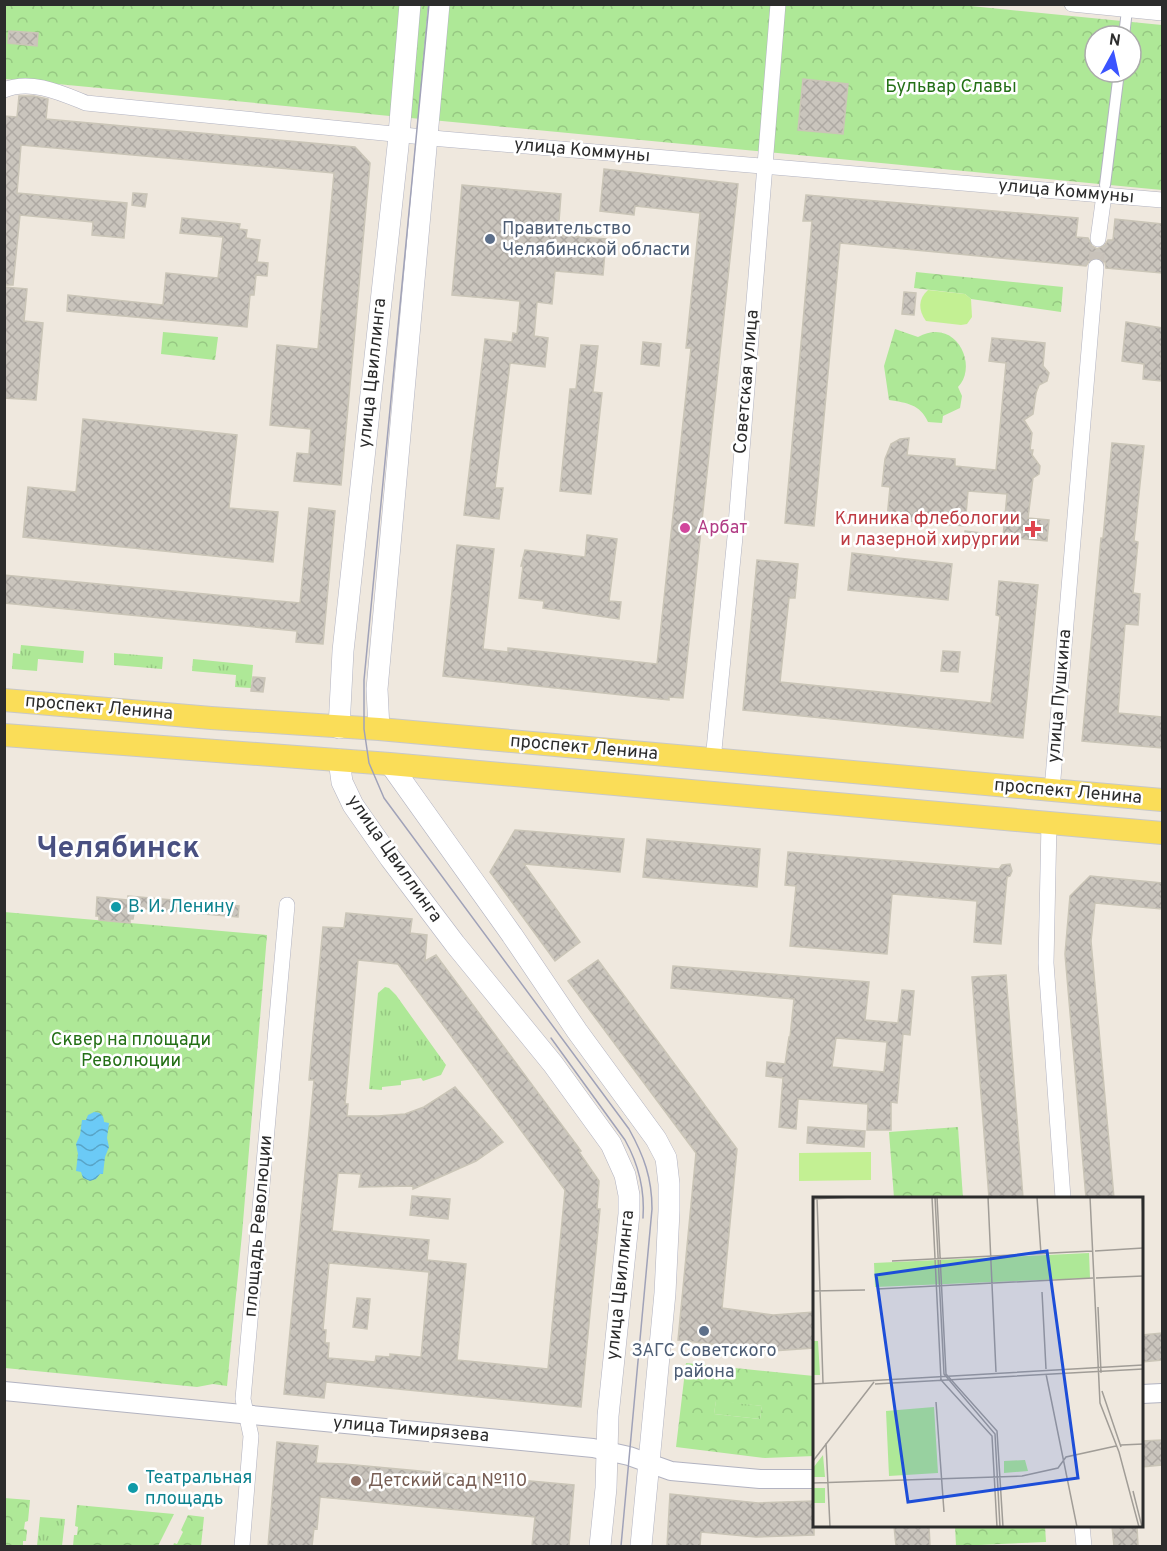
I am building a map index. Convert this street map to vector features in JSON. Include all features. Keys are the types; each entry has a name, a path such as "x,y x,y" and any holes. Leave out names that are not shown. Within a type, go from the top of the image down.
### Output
{"main road":[{"name":"улица Цвиллинга","path":"410,4 399,135 343,651 339,760 342,782 353,805 454,944 553,1064 605,1134 621,1164 628,1185 629,1214 609,1405 606,1488 600,1546"},
{"name":"улица Цвиллинга","path":"439,4 378,678 379,729 390,764 512,935 577,1031 657,1139 666,1158 669,1211 665,1293 641,1546"},
{"name":"проспект Ленина","path":"4,700 339,728 379,729 1162,800"},
{"name":"проспект Ленина","path":"4,735 390,764 1162,833"},
{"name":"улица Пушкина","path":"1049,823 1052,790"}],"street":[{"name":"Советская улица","path":"713,760 735,537 778,4"},
{"path":"1072,4 1127,7 1162,13"},
{"path":"1125,24 1127,7"},
{"path":"1098,239 1118,84"},
{"name":"улица Коммуны","path":"4,90 15,86 50,89 86,103 399,135 764,166 1105,190 1162,200"},
{"name":"улица Пушкина","path":"1052,790 1096,267"},
{"name":"улица Пушкина","path":"1049,823 1046,963 1063,1197"},
{"name":"площадь Революции","path":"242,1546 251,1436 243,1399 287,905"},
{"name":"улица Тимирязева","path":"4,1391 581,1446 629,1456 671,1471 760,1479 813,1479"},
{"path":"1143,1394 1162,1393"},
{"path":"1082,1527 1084,1546"}],"green space":[{"name":"Бульвар Славы","path":"951,4 1162,25 1162,190 5,79 4,5"},
{"path":"916,272 1063,287 1061,312 971,299 965,294 914,288"},
{"path":"928,290 965,294 971,299 972,317 967,324 926,321 920,305 922,297"},
{"path":"895,329 918,337 931,332 943,333 953,338 965,356 964,378 958,387 962,396 960,408 943,416 942,423 928,422 917,408 889,400 884,366"},
{"path":"163,332 218,337 215,360 161,354"},
{"path":"21,645 84,651 83,663 38,659 37,671 12,669 13,653 20,654"},
{"path":"114,653 163,657 162,669 114,665"},
{"path":"193,659 253,665 251,688 235,687 236,675 192,671"},
{"name":"Сквер на площади Революции","path":"4,912 267,935 227,1386 213,1384 197,1387 5,1368"},
{"path":"385,987 396,995 446,1065 441,1075 423,1081 421,1078 401,1081 401,1085 382,1087 382,1090 369,1089 378,993"},
{"path":"958,1127 963,1197 894,1197 889,1132"},
{"path":"871,1152 871,1180 799,1181 799,1153"},
{"path":"686,1363 813,1376 813,1456 765,1458 676,1447","holes":["716,1401 762,1406 760,1419 714,1414"]},
{"path":"716,1400 762,1406 760,1419 714,1414"},
{"path":"4,1498 30,1500 28,1521 25,1522 24,1529 27,1530 26,1541 23,1541 23,1546 5,1546"},
{"path":"77,1505 174,1514 158,1546 73,1546 74,1535 77,1535 78,1527 75,1526"},
{"path":"188,1515 204,1517 201,1546 173,1546 174,1543 177,1544 183,1532 181,1530"},
{"path":"40,1517 65,1519 62,1546 37,1546"},
{"path":"955,1527 1045,1527 1046,1542 956,1546"}],"water":[{"path":"94,1112 101,1114 104,1122 109,1123 107,1138 109,1147 103,1174 90,1181 83,1178 81,1172 76,1171 78,1154 76,1144 82,1120 86,1120 88,1115"}],"building":[{"path":"9,31 38,33 37,46 8,43"},
{"path":"803,79 848,84 843,134 798,130"},
{"path":"19,96 48,99 46,119 355,147 370,163 341,485 294,481 297,453 309,454 311,429 270,425 277,345 318,349 334,173 21,145 17,193 127,203 124,238 92,235 93,222 20,215 13,285 4,285 4,116 17,117"},
{"path":"604,169 738,184 683,698 669,697 669,700 443,676 457,545 494,549 483,649 508,652 508,648 657,664 691,348 686,348 700,213 635,206 634,215 600,211"},
{"path":"462,185 561,194 558,235 606,239 603,275 555,271 552,304 537,302 534,336 548,338 545,367 510,363 495,488 503,488 499,519 464,515 485,339 512,342 513,333 517,334 520,301 452,295"},
{"path":"133,193 147,194 145,207 132,205"},
{"path":"806,195 1078,218 1076,237 1088,238 1092,246 1097,249 1105,245 1108,240 1113,240 1115,219 1162,224 1162,273 1106,268 1105,262 1097,257 1091,258 1086,266 840,243 814,526 785,523 812,221 803,221"},
{"path":"182,218 240,224 239,229 247,230 246,238 260,240 257,262 268,263 267,276 256,275 254,295 250,295 247,327 67,311 68,295 163,305 166,273 218,278 223,237 180,233"},
{"path":"4,287 27,289 24,321 43,323 36,400 4,398"},
{"path":"904,292 916,293 914,315 902,314"},
{"path":"1126,322 1162,328 1161,381 1143,379 1144,364 1122,361"},
{"path":"992,338 1045,343 1043,366 1049,373 1047,381 1039,385 1033,414 1024,420 1032,433 1030,450 1033,450 1032,455 1040,466 1039,474 1033,478 1028,518 1049,520 1047,541 1003,537 1007,494 968,491 965,526 887,519 890,487 882,486 885,459 891,444 900,439 909,438 907,455 955,459 955,466 996,470 1006,363 989,361"},
{"path":"643,342 661,344 659,366 641,364"},
{"path":"581,345 598,346 593,392 602,393 591,494 560,491 570,389 576,389"},
{"path":"83,419 237,435 229,508 278,512 273,562 23,537 28,487 76,492"},
{"path":"1112,443 1144,446 1134,541 1138,542 1133,593 1140,594 1138,625 1125,624 1118,713 1162,717 1162,748 1082,741"},
{"path":"309,508 335,511 323,644 296,642 297,631 4,603 4,575 300,603"},
{"path":"965,531 981,533 980,545 964,544"},
{"path":"587,535 617,539 609,601 621,602 619,619 543,608 544,601 519,598 523,566 521,566 525,550 585,557"},
{"path":"852,553 952,564 948,600 848,590"},
{"path":"757,560 798,564 795,598 789,598 780,682 991,703 1000,616 996,615 999,581 1038,585 1023,738 743,710"},
{"path":"943,651 960,652 958,672 941,671"},
{"path":"253,677 265,678 263,692 251,691"},
{"path":"515,830 624,839 620,872 524,864 580,942 555,961 490,872"},
{"path":"647,839 760,849 757,887 643,877"},
{"path":"788,852 999,869 1002,865 1010,864 1012,871 1007,877 1001,944 974,942 977,901 892,894 887,954 790,946 796,886 785,885"},
{"path":"1090,876 1162,883 1162,909 1095,903 1091,941 1114,1197 1086,1197 1065,954 1070,896"},
{"path":"128,896 239,906 238,917 135,908 130,923 99,920 99,916 96,916 97,897 128,900"},
{"path":"346,913 412,919 410,933 427,935 425,961 436,955 581,1151 579,1152 599,1181 597,1209 600,1209 581,1407 326,1382 324,1398 284,1394 314,1080 309,1080 323,927 344,928","holes":["358,960 398,964 565,1190 548,1369 457,1360 466,1264 427,1260 429,1240 332,1231 338,1173 361,1174 359,1187 413,1186 413,1189 476,1161 503,1142 455,1087 424,1107 405,1114 347,1116 348,1104 345,1104","329,1263 429,1272 421,1357 390,1354 390,1357 376,1356 375,1362 328,1358 329,1343 325,1343 326,1330 323,1330"]},
{"path":"598,960 737,1149 722,1308 773,1315 813,1312 813,1348 772,1351 678,1340 696,1153 568,981"},
{"path":"673,966 869,982 865,1020 898,1023 902,990 914,991 910,1035 903,1034 897,1103 891,1102 891,1130 867,1130 868,1104 798,1099 796,1129 779,1127 783,1078 766,1076 767,1062 785,1064 794,999 671,988","holes":["836,1038 887,1042 884,1072 832,1067"]},
{"path":"1006,975 1023,1197 989,1197 972,977"},
{"path":"808,1127 865,1131 864,1147 807,1143"},
{"path":"412,1196 450,1199 448,1219 410,1215"},
{"path":"357,1298 370,1299 367,1329 353,1327"},
{"path":"1162,1333 1162,1360 1143,1362 1143,1335"},
{"path":"1162,1440 1162,1465 1143,1467 1143,1441"},
{"path":"277,1442 318,1446 316,1463 574,1485 569,1546 532,1546 535,1517 320,1497 317,1529 314,1528 312,1546 268,1546"},
{"path":"670,1494 758,1503 813,1501 814,1535 756,1537 701,1532 700,1546 667,1546"},
{"path":"894,1527 929,1527 930,1546 896,1546"},
{"path":"1112,1527 1137,1527 1138,1546 1114,1546"}],"tunnel":[{"path":"1096,267 1098,239"}],"tram line":[{"path":"429,4 364,680 364,729 369,763 384,798 629,1129 646,1168 651,1187 652,1209 621,1546"},
{"path":"551,1038 630,1149 642,1187 643,1218"}],"place":[{"name":"Правительство Челябинской области","path":"490,239"},
{"name":"Арбат","path":"685,528"},
{"name":"Клиника флебологии и лазерной хирургии","path":"1033,529"},
{"name":"В. И. Ленину","path":"116,907"},
{"name":"ЗАГС Советского района","path":"704,1331"},
{"name":"Детский сад №110","path":"356,1481"},
{"name":"Театральная площадь","path":"133,1488"}],"district":[{"name":"Челябинск","path":"118,849"}]}
